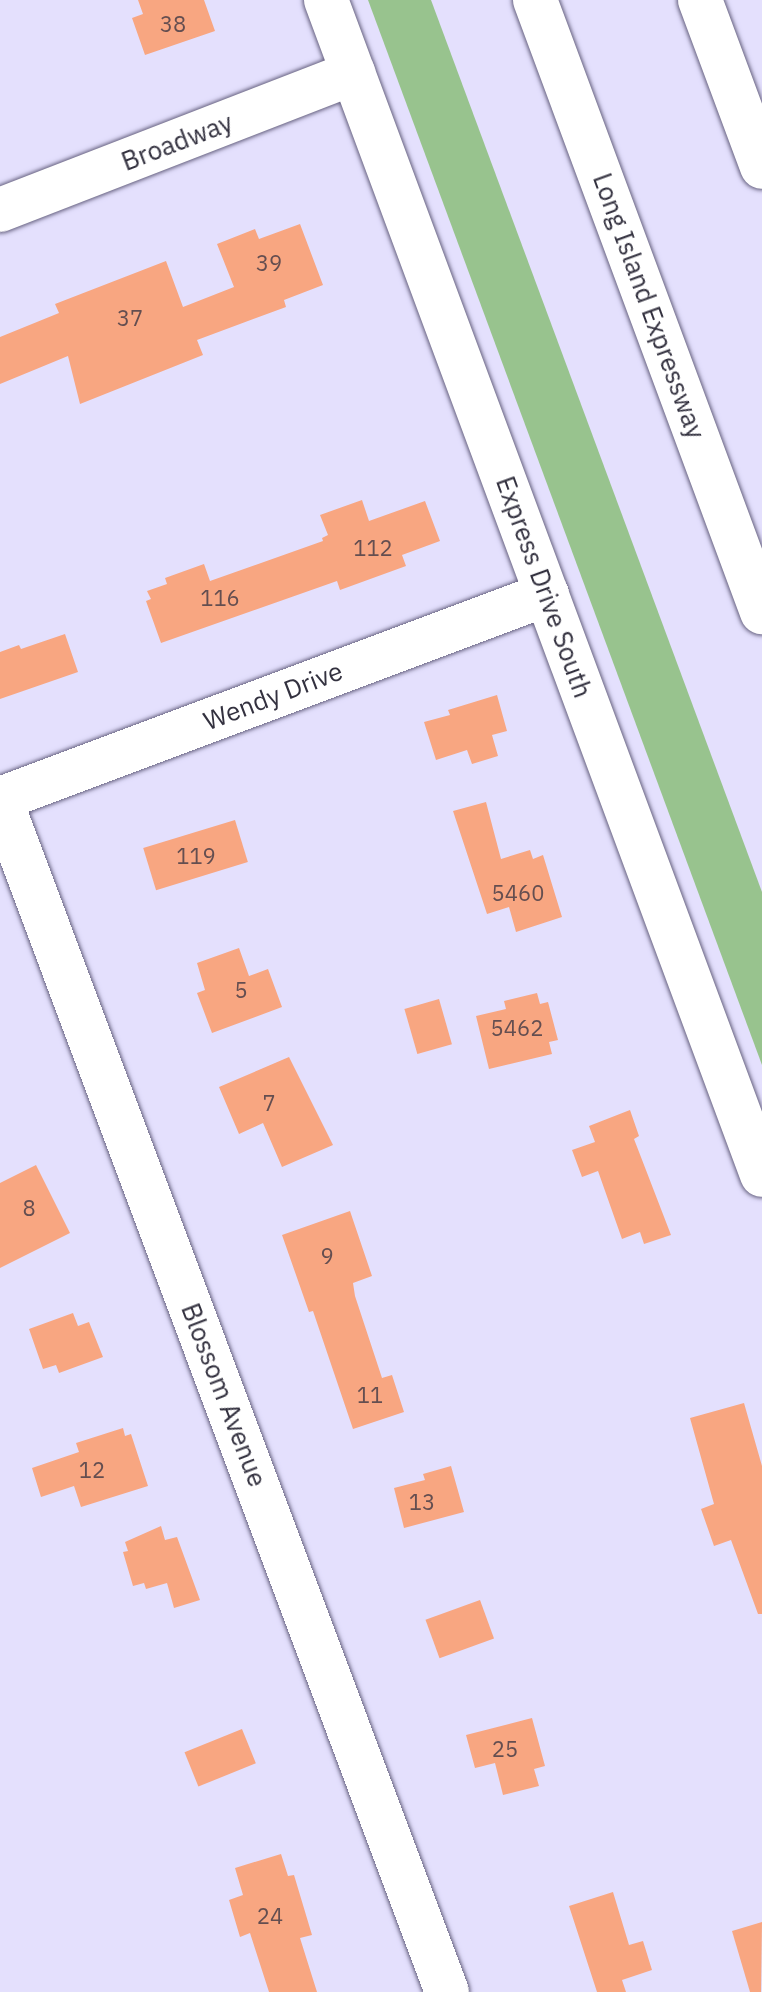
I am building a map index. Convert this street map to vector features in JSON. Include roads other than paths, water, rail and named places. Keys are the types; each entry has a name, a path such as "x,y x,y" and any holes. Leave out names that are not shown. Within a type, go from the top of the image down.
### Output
{"main road":[{"name":"Express Drive South","path":"326,0 762,1175"},
{"name":"Long Island Expressway","path":"535,0 762,612"},
{"path":"700,0 762,167"},
{"name":"Broadway","path":"0,210 353,73"},
{"name":"Wendy Drive","path":"0,799 547,594"},
{"name":"Blossom Avenue","path":"0,799 447,1992"}]}
